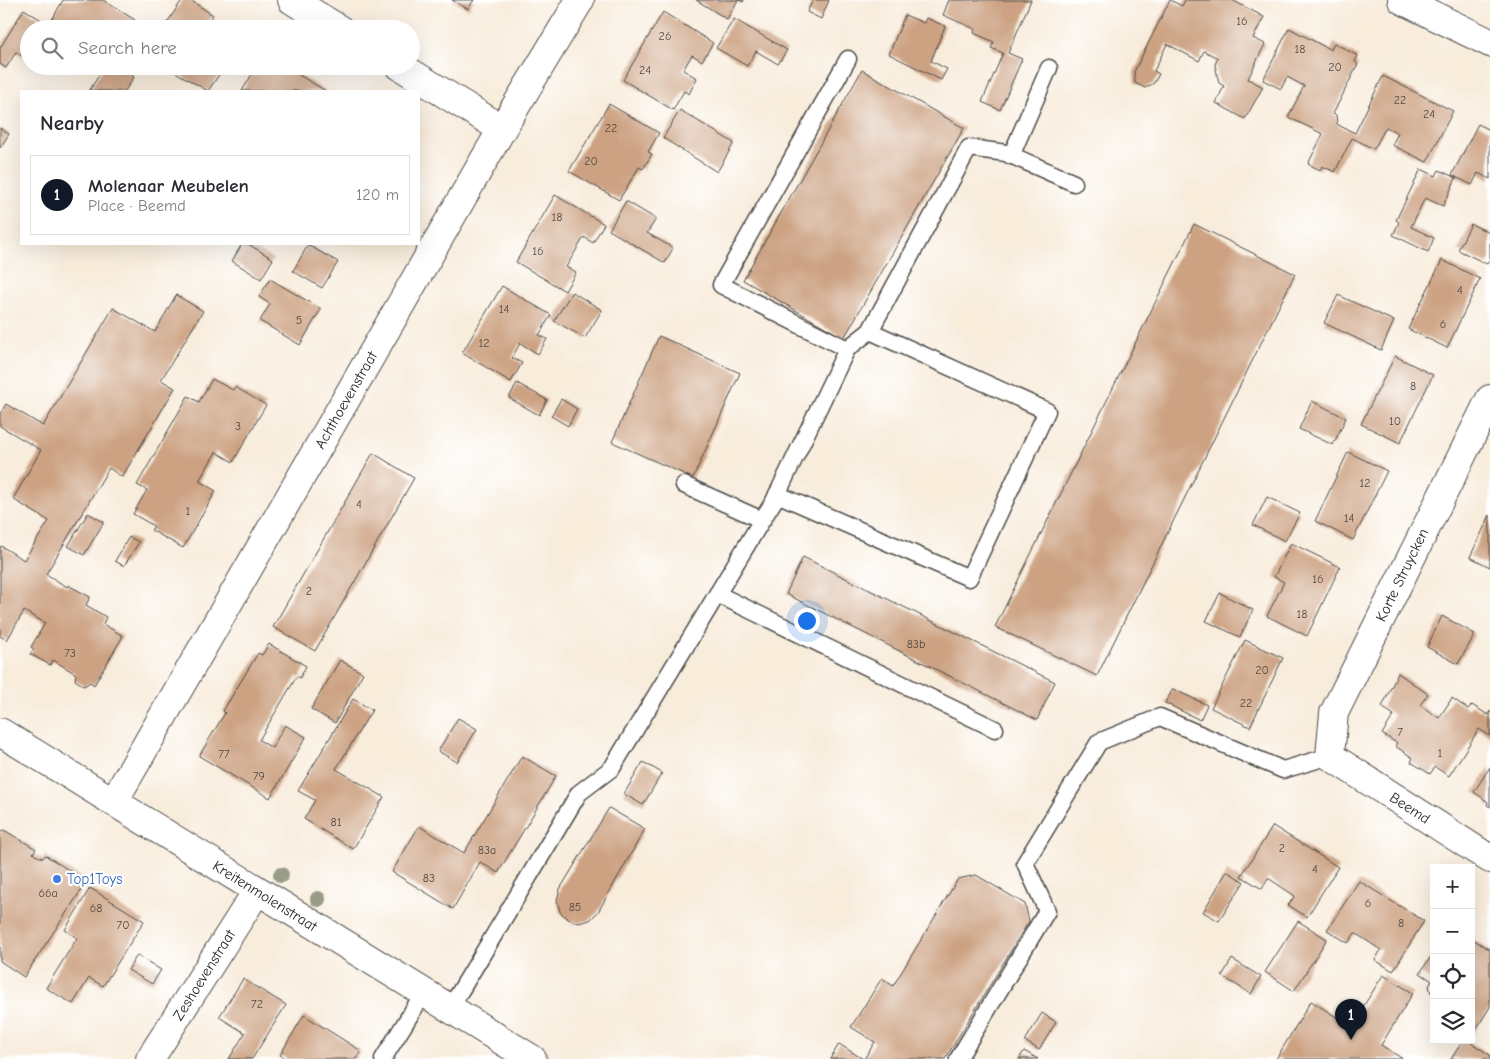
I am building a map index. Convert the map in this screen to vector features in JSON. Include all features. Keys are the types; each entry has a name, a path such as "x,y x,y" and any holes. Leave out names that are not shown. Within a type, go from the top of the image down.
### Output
{"street":[{"path":"292,0 324,20"},
{"name":"Achthoevenstraat","path":"114,801 502,129 580,0"},
{"path":"1402,0 1490,43"},
{"path":"415,75 502,129"},
{"name":"Korte Struycken","path":"1330,756 1334,713 1481,439 1490,399"},
{"name":"Kreitenmolenstraat","path":"0,732 449,1010 532,1059"},
{"name":"Beemd","path":"1330,756 1490,860"},
{"name":"Zeshoevenstraat","path":"150,1059 257,891"}],"lane":[{"path":"847,349 721,285 848,59"},
{"path":"1011,156 1048,68"},
{"path":"449,1010 579,793 612,768 718,594 777,494 847,349 870,331 969,148 1006,153 1074,184"},
{"path":"777,494 969,578 1047,411 870,331"},
{"path":"684,485 762,520"},
{"path":"718,594 995,729"},
{"path":"958,1059 1047,911 1025,863 1099,742 1160,717 1283,770 1330,756"},
{"path":"383,1059 423,994"}],"building":[{"path":"63,0 103,0 135,20 52,20"},
{"path":"182,0 190,0 213,15 210,20 169,20"},
{"path":"452,0 474,0 468,9"},
{"path":"696,0 738,0 727,19"},
{"path":"813,0 829,0 821,19 807,12"},
{"path":"949,0 1031,0 1008,53 1022,59 1000,110 982,102 1003,53 991,48 994,42 974,33 975,29 943,15"},
{"path":"1170,0 1182,6 1185,0 1232,0 1264,17 1253,38 1265,44 1248,79 1263,87 1245,119 1216,103 1224,86 1219,83 1215,64 1218,58 1204,51 1199,61 1167,44 1154,71 1159,74 1154,83 1145,88 1135,83 1134,72"},
{"path":"24,9 41,20 20,20 20,54 16,52 6,68 0,64 0,48"},
{"path":"663,12 713,43 702,61 692,55 683,70 697,78 689,94 684,91 673,110 623,80"},
{"path":"905,15 924,23 926,18 945,26 931,61 947,69 941,80 889,54"},
{"path":"734,19 787,50 778,64 756,51 747,66 716,48"},
{"path":"1289,28 1331,50 1334,43 1358,56 1355,62 1358,64 1333,114 1336,115 1337,124 1342,127 1355,133 1383,76 1453,111 1427,162 1392,145 1398,133 1386,127 1374,149 1352,138 1335,172 1322,166 1320,170 1308,164 1323,134 1288,117 1304,86 1287,77 1281,89 1263,80"},
{"path":"862,70 964,128 844,338 743,280"},
{"path":"99,75 131,75 134,77 126,90 90,90"},
{"path":"180,75 219,75 209,90"},
{"path":"252,75 299,75 324,90 243,90"},
{"path":"609,104 659,133 648,152 652,154 643,169 639,167 619,200 569,171"},
{"path":"680,110 734,143 717,172 663,138"},
{"path":"1478,124 1490,130 1490,179 1478,173 1472,185 1452,175"},
{"path":"0,128 9,134 0,148"},
{"path":"1421,169 1436,176 1439,170 1456,178 1443,206 1425,198 1411,227 1434,238 1428,252 1393,235 1399,222 1396,220"},
{"path":"555,195 604,224 593,243 584,237 566,267 576,272 565,291 516,262"},
{"path":"626,201 656,219 647,233 673,248 665,263 609,230"},
{"path":"1194,224 1295,274 1097,676 995,627"},
{"path":"1471,224 1490,233 1490,259 1487,264 1458,250"},
{"path":"241,245 250,245 273,259 261,279 232,261"},
{"path":"308,245 338,262 322,288 293,271"},
{"path":"1442,260 1480,279 1447,348 1408,329"},
{"path":"270,279 321,309 300,345 260,321 270,304 259,297"},
{"path":"502,286 551,315 539,335 547,339 538,354 520,343 512,358 522,363 511,382 462,353"},
{"path":"572,292 602,310 585,338 554,321"},
{"path":"176,295 203,311 161,380 175,388 122,477 109,468 46,574 67,587 68,585 90,597 86,605 106,617 103,624 123,636 94,685 90,682 84,686 75,680 76,674 53,660 50,665 30,654 34,649 31,647 45,623 24,611 7,640 0,636 0,548 1,546 24,560 49,521 13,499 41,450 0,426 0,414 6,404 43,426 113,308 155,332"},
{"path":"1338,295 1394,321 1381,350 1324,323"},
{"path":"659,336 740,373 693,478 612,442"},
{"path":"1395,356 1433,375 1400,443 1361,424"},
{"path":"212,379 233,390 235,387 266,405 233,462 216,452 199,481 216,491 183,548 151,530 154,526 133,514 147,490 137,485 188,396 199,402"},
{"path":"517,383 547,400 539,415 509,398"},
{"path":"561,399 577,409 568,426 551,416"},
{"path":"1312,401 1346,418 1333,445 1299,429"},
{"path":"1348,452 1387,471 1353,540 1315,521"},
{"path":"373,453 414,478 315,651 273,627"},
{"path":"1267,497 1300,513 1285,541 1253,525"},
{"path":"88,513 104,522 84,555 68,546"},
{"path":"1490,515 1490,567 1470,557"},
{"path":"129,537 139,542 124,566 115,561"},
{"path":"1291,543 1340,567 1307,636 1267,616 1284,582 1274,577"},
{"path":"803,557 1055,682 1037,720 786,594"},
{"path":"1220,593 1253,610 1240,637 1206,621"},
{"path":"1442,616 1475,634 1458,664 1427,647"},
{"path":"1245,640 1283,658 1250,727 1211,708"},
{"path":"269,644 306,666 300,678 297,676 259,740 272,748 285,725 306,737 270,798 199,756 225,713 223,711 258,653 262,655"},
{"path":"340,660 363,673 335,723 311,709"},
{"path":"1398,673 1428,694 1420,705 1439,718 1452,698 1468,709 1472,705 1488,715 1490,711 1490,736 1479,729 1449,776 1435,767 1430,774 1411,762 1413,758 1395,746 1397,743 1382,734 1394,715 1382,707"},
{"path":"1173,689 1207,705 1200,720 1165,703"},
{"path":"353,699 372,710 336,769 384,797 353,849 304,819 315,800 298,791"},
{"path":"458,718 477,729 457,762 438,751"},
{"path":"522,756 556,776 498,873 480,862 453,909 392,872 419,826 464,853"},
{"path":"643,762 662,773 643,805 624,794"},
{"path":"1490,767 1490,807 1487,805 1488,802 1474,792"},
{"path":"609,808 645,829 598,912 590,920 579,923 568,919 560,912 557,900 560,889"},
{"path":"1273,826 1338,867 1307,917 1288,905 1295,896 1268,878 1262,889 1241,876"},
{"path":"4,830 36,849 33,853 35,855 43,858 45,855 83,879 84,886 24,977 0,961 0,832"},
{"path":"1227,871 1244,882 1219,921 1203,912"},
{"path":"976,875 1025,904 1029,921 945,1059 864,1059 875,1042 851,1027 882,978 893,986 958,879"},
{"path":"1359,881 1424,921 1393,971 1375,960 1381,950 1355,933 1348,943 1327,930"},
{"path":"90,888 144,921 103,986 89,978 73,1004 46,988 77,938 65,930"},
{"path":"1298,921 1327,939 1294,991 1265,972"},
{"path":"1475,941 1490,950 1490,1007 1475,1031"},
{"path":"137,955 161,970 152,984 128,970"},
{"path":"1430,958 1430,980 1420,973"},
{"path":"1232,959 1261,977 1251,994 1222,976"},
{"path":"1383,975 1413,993 1381,1045 1403,1059 1276,1059 1311,1001 1351,1026"},
{"path":"243,979 286,1005 252,1059 229,1059 245,1033 219,1017"},
{"path":"1042,1013 1056,1022 1039,1050 1025,1041"},
{"path":"304,1015 361,1051 356,1059 287,1059 280,1055"},
{"path":"839,1044 863,1059 830,1059"},
{"path":"1460,1044 1473,1044 1490,1055 1490,1059 1451,1059"},
{"path":"1024,1051 1038,1059 1019,1059"}],"place":[{"name":"Top1Toys","path":"57,879"},
{"name":"Molenaar Meubelen","path":"1351,1040"}]}
